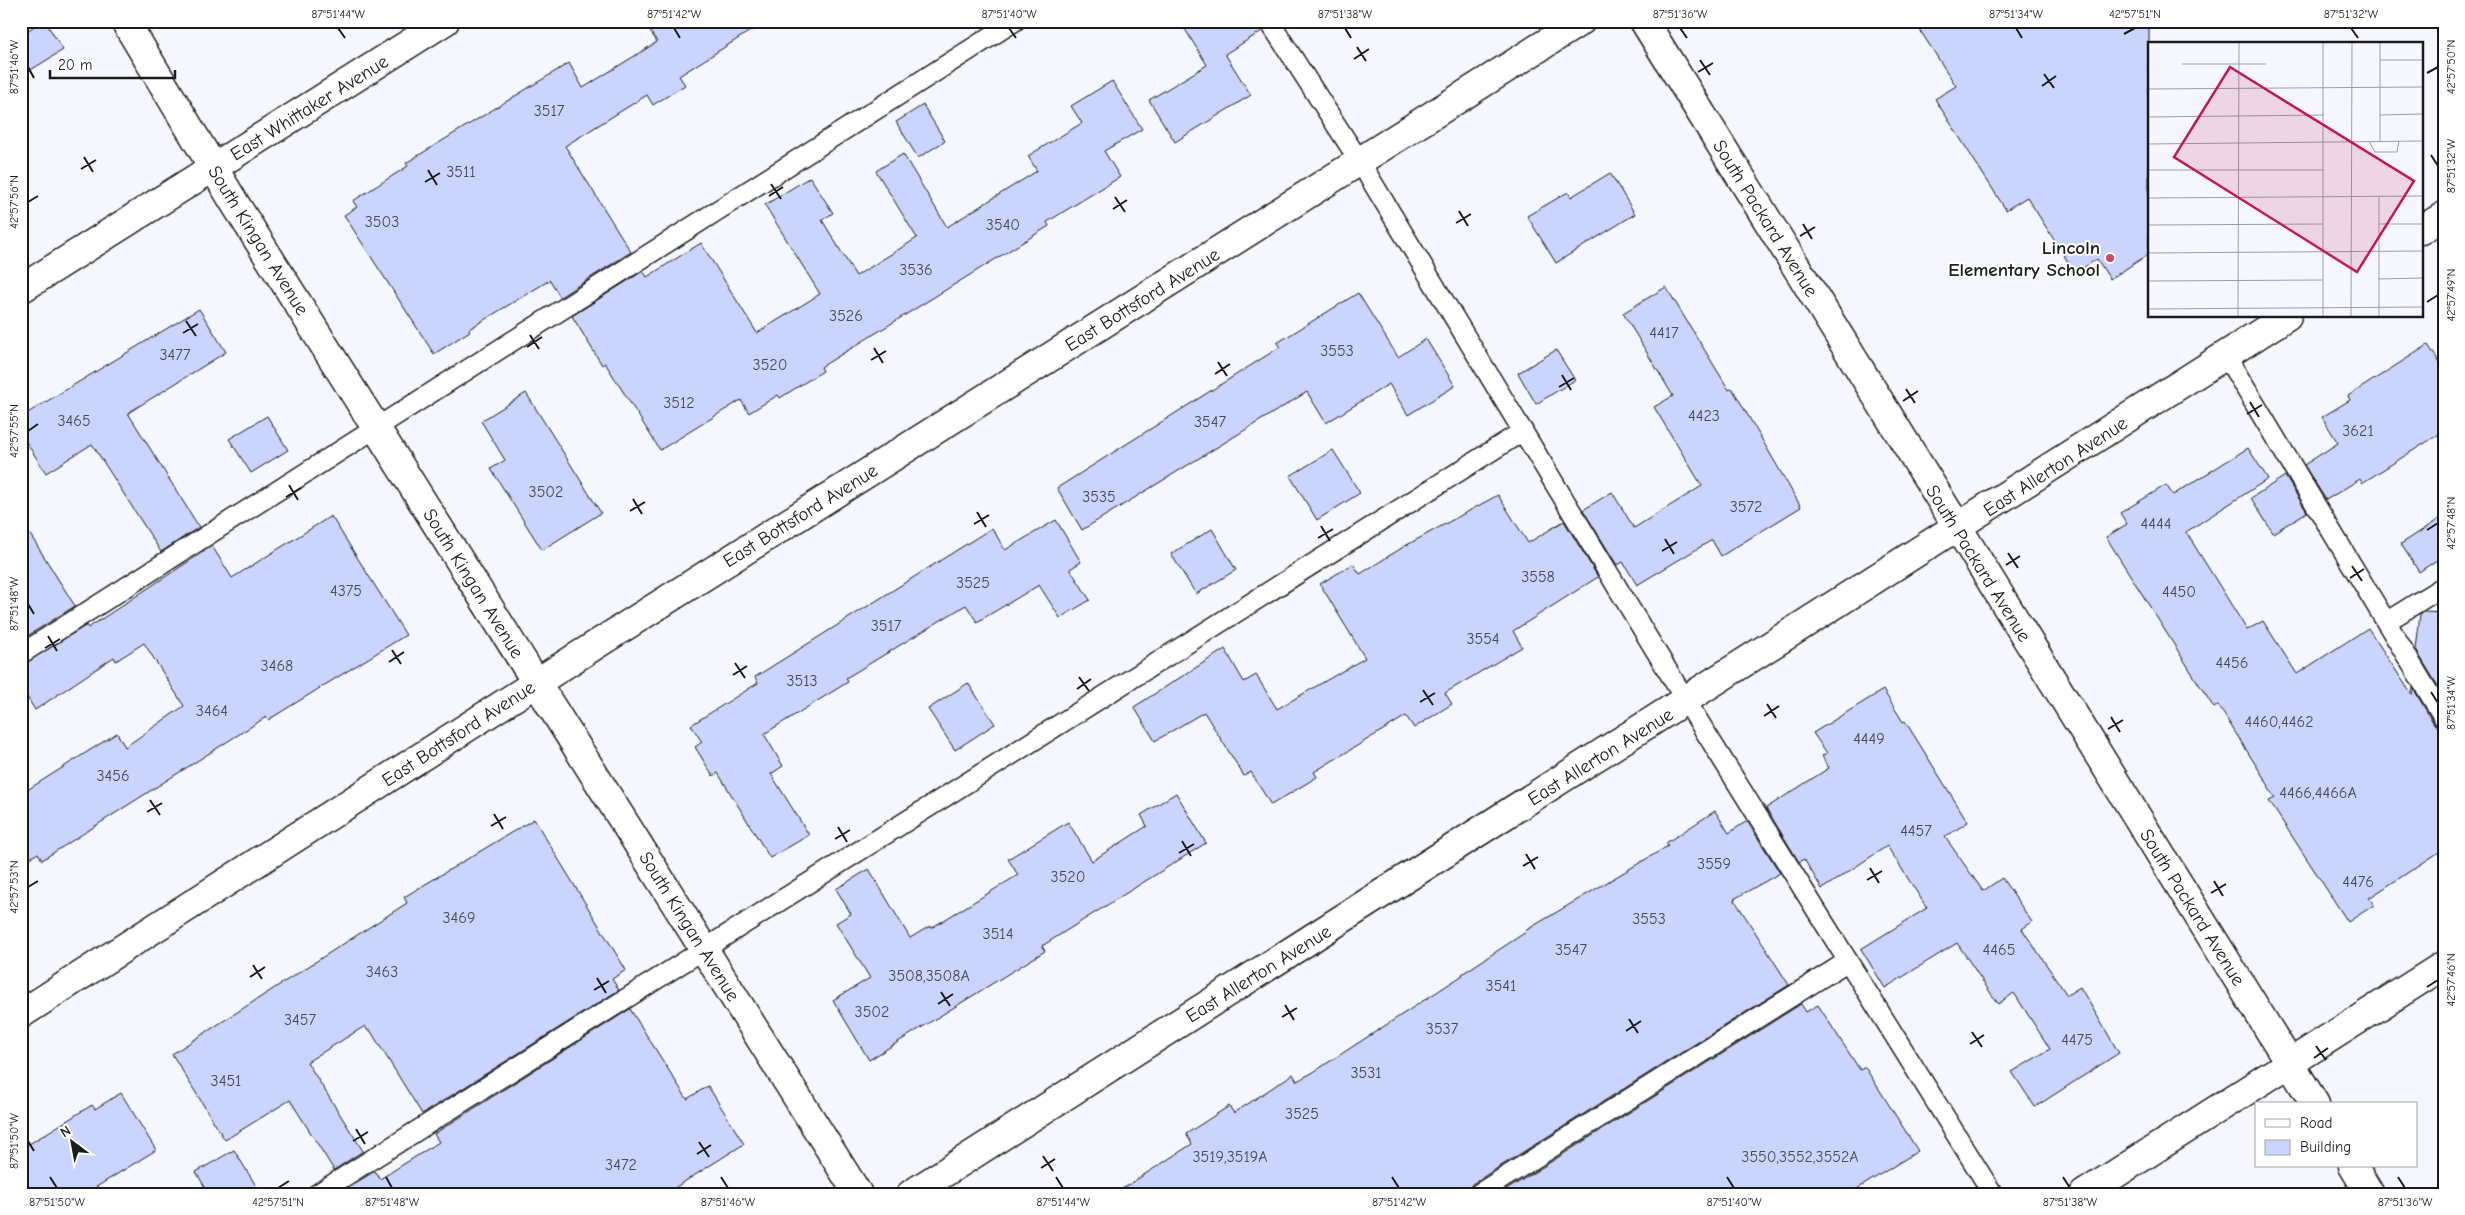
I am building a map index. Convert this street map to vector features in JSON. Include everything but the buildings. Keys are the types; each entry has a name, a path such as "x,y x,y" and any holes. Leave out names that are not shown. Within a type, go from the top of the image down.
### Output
{"street":[{"name":"South Kingan Avenue","path":"125,21 213,168 858,1194"},
{"name":"East Whittaker Avenue","path":"21,289 444,21"},
{"name":"East Bottsford Avenue","path":"21,1014 536,683 1581,21"},
{"name":"South Packard Avenue","path":"1644,21 2314,1102"},
{"path":"2422,229 2444,216"},
{"name":"East Allerton Avenue","path":"911,1194 1686,702 2284,318"},
{"path":"2084,1194 2444,965"},
{"path":"2354,1168 2370,1194"}],"lane":[{"path":"21,654 1015,21"},
{"path":"1269,21 1360,162 1686,702 1994,1194"},
{"path":"2226,356 2444,718"},
{"path":"317,1194 1523,432"},
{"path":"2386,622 2444,586"},
{"path":"1478,1194 1848,961"}],"place":[{"name":"Lincoln Elementary School","path":"2110,258"}]}
